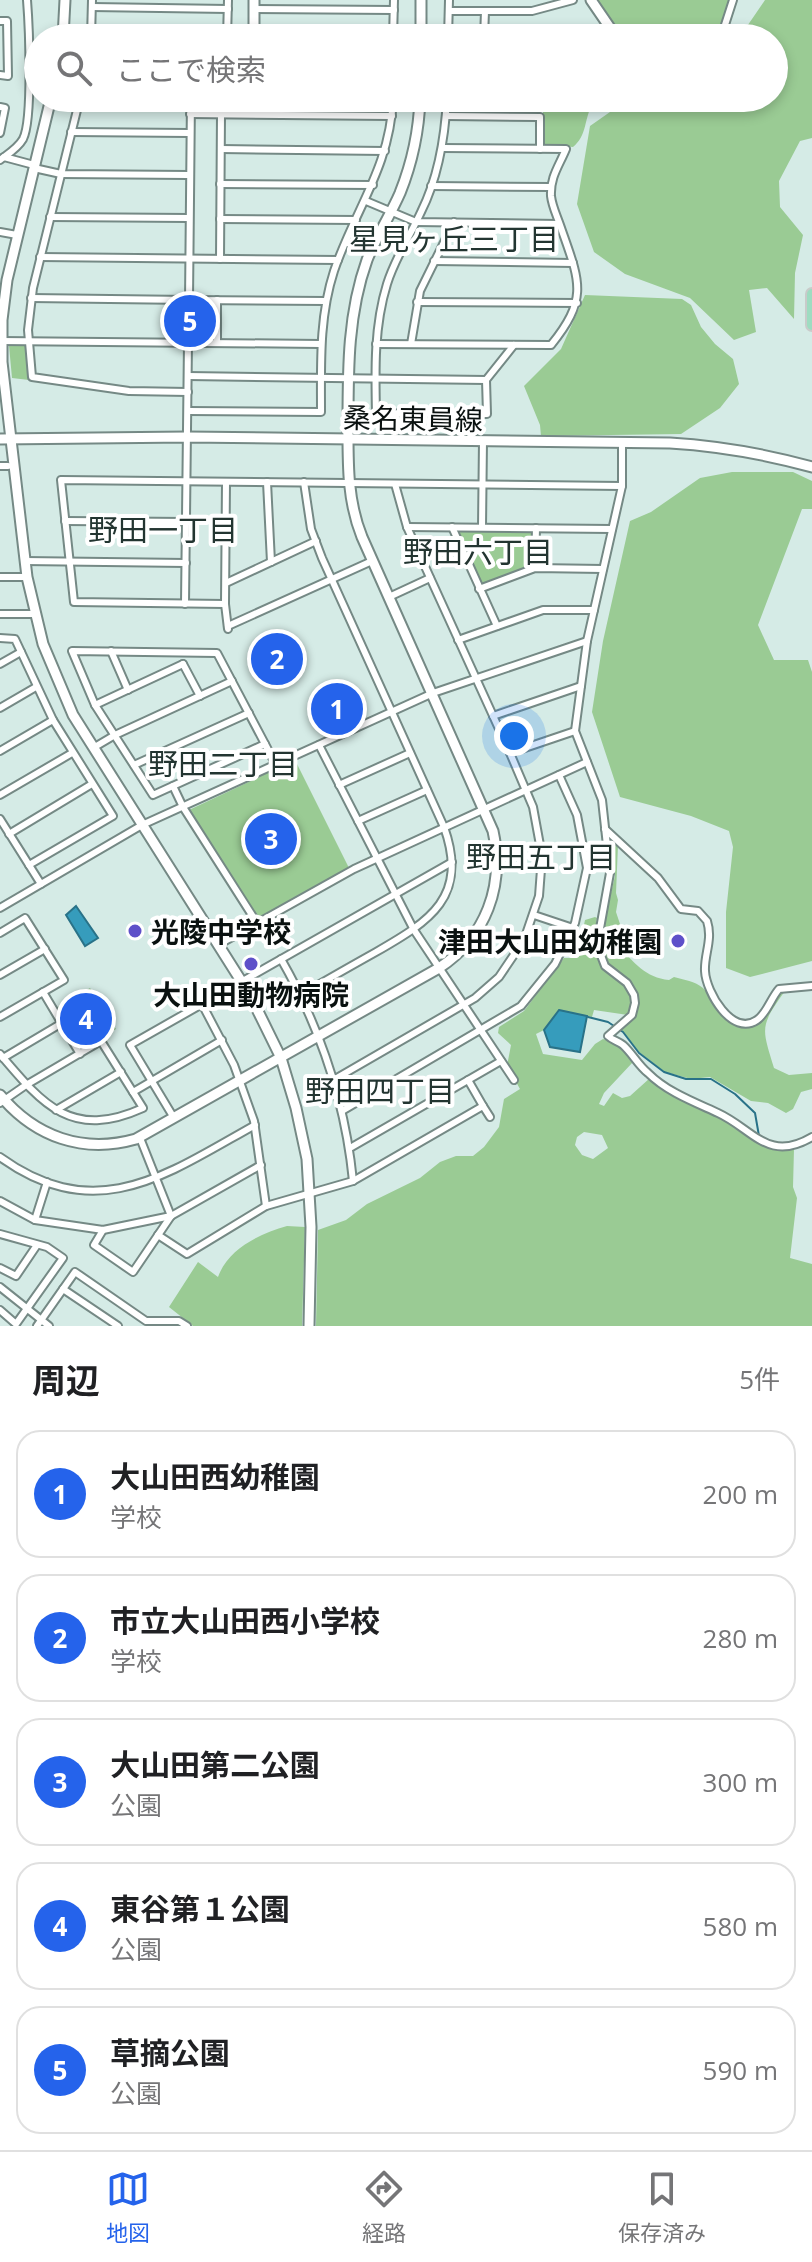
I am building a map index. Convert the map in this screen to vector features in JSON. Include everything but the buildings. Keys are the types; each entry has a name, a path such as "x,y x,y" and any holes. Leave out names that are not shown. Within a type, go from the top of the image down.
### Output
{"main road":[{"path":"812,294 812,325"}],"street":[{"path":"27,0 28,24"},
{"path":"64,24 65,0"},
{"path":"227,24 228,0"},
{"path":"394,0 394,24"},
{"path":"421,0 421,24"},
{"path":"449,0 449,24"},
{"path":"449,11 532,11 573,0"},
{"path":"591,0 607,24"},
{"path":"725,24 733,0"},
{"path":"91,24 92,4 228,9"},
{"path":"254,4 394,10"},
{"path":"485,11 485,24"},
{"path":"0,21 7,21 8,76 0,75"},
{"path":"0,107 5,108 0,133"},
{"path":"1,158 20,144 25,134 26,112"},
{"path":"48,112 17,235 4,300 1,341 3,437 34,614 60,688 93,748 241,982 281,1058 302,1131 311,1192 309,1326"},
{"path":"76,112 31,298 28,341 32,377 129,391 188,392"},
{"path":"188,411 321,412 321,344 326,301 338,260 373,185 385,151 392,112"},
{"path":"62,1023 2,1056 26,1085 39,1099 56,1110 90,1120 119,1117 143,1108 101,1041 80,1054 26,1085 1,1099 26,1121 63,1140 102,1145 140,1138 439,968 456,956 473,937 493,897 497,873 496,847 485,808 372,561 353,514 348,483 350,327 368,259 411,160 418,112"},
{"path":"447,112 442,148 431,186 388,282 376,344 376,413 487,414 486,380 514,345"},
{"path":"189,300 190,114 392,116"},
{"path":"220,259 221,114"},
{"path":"447,116 540,117 540,149"},
{"path":"71,132 190,133"},
{"path":"376,344 551,345 567,325 577,303 578,284 552,201 551,187 552,177 566,149 442,148"},
{"path":"221,149 385,151"},
{"path":"1,158 61,174 189,175"},
{"path":"220,184 373,185"},
{"path":"431,186 551,187"},
{"path":"366,201 416,222 559,224"},
{"path":"50,217 189,218"},
{"path":"220,219 356,220"},
{"path":"411,344 417,302 454,222"},
{"path":"0,232 17,235"},
{"path":"40,257 338,260"},
{"path":"434,261 573,263"},
{"path":"31,298 326,301"},
{"path":"217,300 217,342"},
{"path":"417,302 577,303"},
{"path":"1,341 321,344"},
{"path":"185,604 188,342"},
{"path":"188,376 486,380"},
{"name":"桑名東員線","path":"3,437 713,446 763,454 812,467"},
{"path":"482,527 483,441"},
{"path":"622,443 622,486 587,641 575,731 602,800 610,873 596,938 598,952 605,966 627,983 634,995 634,1010 610,1034 609,1039 623,1045 650,1076 696,1104 724,1116 752,1137 788,1146 812,1137"},
{"path":"225,604 74,602 61,480 622,486"},
{"path":"226,482 225,604 228,627 372,561"},
{"path":"267,482 271,562"},
{"path":"301,995 428,920 444,897 452,862 444,827 331,580 311,529 304,482"},
{"path":"335,1079 464,1006 484,991 506,968 524,940 541,887 542,856 538,827 526,790 407,527 395,484"},
{"path":"65,521 186,522"},
{"path":"407,527 612,529"},
{"path":"452,527 497,626"},
{"path":"535,568 536,528"},
{"path":"226,583 316,541"},
{"path":"24,561 186,563"},
{"path":"479,589 535,568 603,569"},
{"path":"0,577 27,577"},
{"path":"389,597 430,578"},
{"path":"458,640 543,610 594,610"},
{"path":"0,614 34,614"},
{"path":"0,638 15,639 53,720 113,816 29,865"},
{"path":"0,908 142,825 433,693 587,641"},
{"path":"265,744 153,795 95,705 72,651 217,653 249,713 276,765"},
{"path":"111,651 128,690"},
{"path":"0,664 21,652"},
{"path":"183,652 183,664 200,696"},
{"path":"95,705 183,664"},
{"path":"93,748 232,681"},
{"path":"493,716 581,686"},
{"path":"0,708 36,687"},
{"path":"134,765 249,713"},
{"path":"0,751 53,720"},
{"path":"510,753 575,731"},
{"path":"319,745 414,930 514,1080"},
{"path":"0,795 72,753"},
{"path":"339,785 410,753"},
{"path":"218,945 377,858 587,762"},
{"path":"342,1111 521,1006 555,964 573,928 587,868 577,815 559,775"},
{"path":"9,834 92,784"},
{"path":"173,786 183,807 257,923"},
{"path":"358,821 427,790"},
{"path":"0,819 41,884"},
{"path":"605,829 658,878 681,909 698,911 707,921 709,951 704,966 705,977 711,991 733,1021 745,1024 755,1022 779,989 812,986"},
{"path":"174,1118 130,1045 452,862"},
{"path":"534,915 573,928"},
{"path":"0,933 25,918 64,980 0,1017"},
{"path":"0,975 45,949"},
{"path":"281,959 320,1035 335,1079 350,1148 353,1181"},
{"path":"43,992 80,1054"},
{"path":"202,1004 240,1081 255,1125 266,1206"},
{"path":"133,1092 222,1040"},
{"path":"350,1148 501,1061"},
{"path":"56,1110 121,1072"},
{"path":"468,1080 490,1117"},
{"path":"158,1235 187,1254 266,1206 353,1181 483,1106"},
{"path":"0,1157 47,1182 75,1189 127,1188 156,1179 255,1125"},
{"path":"140,1138 171,1216"},
{"path":"0,1201 35,1220 103,1230 171,1216 261,1165"},
{"path":"35,1220 47,1182"},
{"path":"103,1230 94,1245 133,1272 171,1216"},
{"path":"0,1234 47,1247 63,1258 16,1324 0,1310"},
{"path":"0,1268 16,1276 37,1245"},
{"path":"38,1323 75,1272 146,1321 179,1321 187,1326"},
{"path":"0,1287 27,1309 38,1323 49,1326"},
{"path":"63,1289 118,1326"}],"green space":[{"path":"596,0 729,0 722,24 612,24"},
{"path":"765,0 812,0 812,138 800,141 779,181 780,207 803,235 795,273 794,319 767,288 749,290 756,332 734,340 690,298 625,274 594,252 577,204 590,126 610,112 788,112 788,24 749,24"},
{"path":"543,112 589,112 583,134 573,147 543,144"},
{"path":"585,295 682,299 691,305 701,327 715,344 733,359 739,384 720,408 681,434 541,436 540,425 524,386 561,349"},
{"path":"166,303 211,303 214,338 166,339"},
{"path":"11,343 26,345 29,380 12,378"},
{"path":"732,472 793,472 812,481 812,509 802,509 758,625 774,660 808,660 812,672 812,961 750,977 726,968 726,912 733,847 729,831 691,816 620,797 592,712 603,641 630,521 651,512 700,478"},
{"path":"458,530 531,531 532,565 480,584"},
{"path":"295,760 349,868 259,919 189,810"},
{"path":"609,838 618,845 616,912 621,927 619,946 629,958 653,976 669,980 674,977 700,986 725,1017 738,1027 761,1021 785,991 767,1021 765,1036 774,1068 789,1075 812,1073 812,1089 801,1092 793,1109 786,1113 768,1103 751,1101 710,1077 691,1079 665,1072 639,1052 621,1029 636,1011 637,998 632,985 608,966 599,943 615,876"},
{"path":"597,918 596,953 628,991 632,1006 628,1015 594,1010 592,1017 559,1010 544,1030 536,1034 543,1054 582,1060 603,1039 622,1046 633,1062 604,1093 599,1104 604,1106 613,1093 622,1098 630,1096 650,1078 724,1117 759,1144 794,1149 793,1187 797,1198 790,1258 812,1264 812,1326 316,1326 318,1230 346,1220 367,1204 420,1178 440,1162 456,1156 473,1156 484,1147 499,1127 504,1099 520,1089 507,1066 511,1045 498,1033 499,1027 524,1011 564,958 577,958 585,920","holes":["584,1132 602,1135 608,1148 593,1159 582,1155 575,1145 577,1137"]},
{"path":"90,988 116,1029 81,1049 56,1008"},
{"path":"287,1226 305,1227 302,1326 193,1326 169,1307 198,1262 218,1277 229,1258 246,1244"}],"water":[{"path":"76,906 98,938 85,946 66,915"},
{"path":"559,1010 587,1016 580,1052 550,1047 544,1030"}],"waterway":[{"path":"588,1017 608,1022 623,1032 639,1053 664,1072 686,1079 711,1079 735,1094 755,1113 759,1136"}],"place":[{"name":"草摘公園","path":"190,321"},
{"name":"市立大山田西小学校","path":"277,659"},
{"name":"大山田西幼稚園","path":"337,709"},
{"name":"大山田第二公園","path":"271,839"},
{"name":"光陵中学校","path":"135,931"},
{"name":"津田大山田幼稚園","path":"678,941"},
{"name":"大山田動物病院","path":"251,964"},
{"name":"東谷第１公園","path":"86,1019"}],"district":[{"name":"星見ヶ丘三丁目","path":"454,238"},
{"name":"野田一丁目","path":"163,529"},
{"name":"野田六丁目","path":"478,551"},
{"name":"野田二丁目","path":"223,763"},
{"name":"野田五丁目","path":"541,856"},
{"name":"野田四丁目","path":"380,1090"}]}
